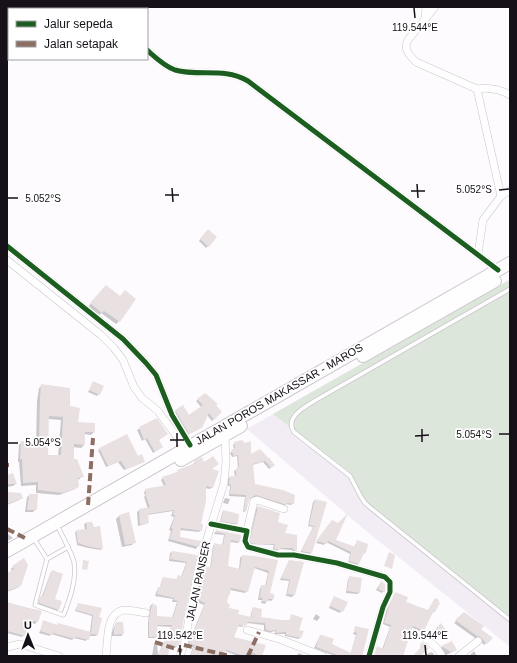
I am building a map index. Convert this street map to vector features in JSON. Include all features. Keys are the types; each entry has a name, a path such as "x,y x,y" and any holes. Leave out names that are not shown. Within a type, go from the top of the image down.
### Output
{"highway":[{"name":"JALAN POROS MAKASSAR - MAROS","path":"7,558 225,435 456,299 498,270 510,264"},
{"name":"JALAN POROS MAKASSAR - MAROS","path":"7,550 188,446 456,299 510,273"}],"street":[{"path":"425,19 426,7"},
{"path":"435,7 406,44 406,50 409,55 416,62 426,68 477,89 496,89 510,95"},
{"path":"148,51 164,64 173,69 182,71 226,73 248,81 498,270"},
{"path":"477,89 501,196"},
{"path":"478,254 483,220 501,196 510,190"},
{"path":"9,251 123,338 146,363 156,375 172,415 188,446"},
{"path":"7,260 96,331 114,348 123,360 134,387 142,398 158,411 188,446"},
{"name":"JALAN PANSER","path":"180,656 184,645 200,565 224,483 226,471 225,435"},
{"path":"284,509 257,500 254,501 245,541 248,547 278,555 294,555 337,563 385,577 390,582 390,592 383,607 371,655"},
{"path":"211,524 247,531"},
{"path":"106,656 111,619 116,613 124,610 146,613"},
{"path":"248,630 280,639 324,656"},
{"path":"426,639 441,655"},
{"path":"459,656 478,641"},
{"path":"7,647 20,644 59,656"}],"lane":[{"path":"510,289 316,400 293,417 291,422 291,427 294,432 350,476 365,503 510,620"},
{"path":"59,529 68,547 74,562 74,577 71,595 64,614 35,605 47,559 68,547"},
{"path":"36,542 47,559"}],"shaded area":[{"path":"510,279 510,647 365,530 247,429"},
{"path":"510,280 510,618 365,501 347,470 273,414"}],"building":[{"path":"208,229 217,237 209,247 200,239"},
{"path":"106,285 120,296 125,290 136,299 120,322 104,311 102,313 90,303"},
{"path":"93,381 104,386 100,395 89,390"},
{"path":"41,384 70,388 70,406 80,408 78,422 95,423 95,432 85,432 85,445 74,444 74,459 77,459 84,477 78,478 79,487 63,493 38,490 38,482 23,483 22,459 20,459 21,441 39,443","holes":["49,416 63,417 61,455 48,455"]},
{"path":"205,393 218,404 216,405 222,412 214,420 209,413 202,428 189,434 175,410 183,405 189,415 203,405 197,399"},
{"path":"157,418 168,434 159,440 163,447 155,452 147,438 144,440 139,427"},
{"path":"127,434 138,456 142,454 145,462 126,469 121,461 108,466 99,448"},
{"path":"242,440 245,443 251,441 251,454 260,449 275,465 271,468 265,461 253,464 255,484 283,490 295,495 294,504 287,503 287,505 256,495 250,498 246,511 244,510 246,495 230,494 230,476 236,476 236,468 239,467 238,455 234,456 231,450 235,448 234,442"},
{"path":"213,456 219,464 212,469 219,471 213,488 206,486 206,501 201,524 203,524 202,531 181,528 180,537 201,541 199,547 169,539 173,529 171,528 175,515 173,515 174,510 148,514 149,523 140,525 139,509 150,507 145,494 145,489 166,485 162,477 178,472 177,470 196,463 194,461 202,457 204,462"},
{"path":"13,473 17,484 7,484 7,475"},
{"path":"7,492 21,493 23,498 7,504"},
{"path":"29,494 38,494 37,510 27,510"},
{"path":"315,499 327,502 312,553 301,551 314,526 309,525"},
{"path":"258,506 280,513 278,522 288,525 285,533 297,535 297,551 293,550 293,548 281,548 280,550 274,549 275,544 251,543 250,540"},
{"path":"223,510 239,514 238,524 221,521"},
{"path":"129,512 136,543 125,545 119,515"},
{"path":"348,513 336,540 355,547 357,540 368,544 366,553 364,553 359,564 349,561 351,552 328,541 327,544 316,541 332,520 338,523"},
{"path":"86,522 92,522 94,527 100,526 103,549 78,543 76,530 87,529"},
{"path":"216,530 241,535 240,542 231,540 228,566 240,569 242,555 278,560 270,593 274,594 274,599 268,599 268,602 262,601 263,598 260,598 261,585 266,585 269,571 255,567 248,592 231,588 227,602 230,605 229,608 239,610 238,614 251,617 253,607 262,609 261,617 290,620 291,614 303,618 299,630 304,631 301,638 286,635 286,632 276,633 276,630 266,630 265,623 247,622 247,625 239,625 234,637 266,645 262,656 248,650 245,656 226,650 223,656 190,656 195,645 189,644 205,603 198,600 197,601 204,567 211,567 214,543 223,545 225,534 216,532"},
{"path":"172,551 197,555 181,634 178,640 180,641 178,647 170,644 168,656 157,656 172,625 157,625 158,637 149,637 149,620 152,603 157,606 157,616 173,617 178,601 174,600 174,598 157,594 158,587 161,587 163,577 177,579 178,575 182,576 187,562 170,559"},
{"path":"389,552 395,555 392,569 384,566"},
{"path":"24,558 28,565 21,586 7,591 7,573 14,569 12,566"},
{"path":"83,560 89,561 87,570 82,569"},
{"path":"289,560 304,562 295,595 287,594 290,580 281,578"},
{"path":"52,570 63,574 55,599 62,601 59,610 39,603"},
{"path":"349,576 362,578 360,593 347,591"},
{"path":"381,581 385,584 385,592 378,589"},
{"path":"395,592 408,597 406,602 428,610 435,598 439,600 438,602 440,603 435,612 433,612 424,631 413,626 403,656 374,656 377,646 383,649 391,625 384,623"},
{"path":"334,596 348,602 343,612 330,606"},
{"path":"7,602 42,611 38,622 30,620 25,636 7,631"},
{"path":"78,603 102,608 99,617 102,618 98,635 91,634 93,615 76,610"},
{"path":"464,612 484,626 481,629 493,638 487,644 480,637 455,620"},
{"path":"43,620 57,625 58,623 91,632 89,640 75,637 75,639 53,633 52,635 40,631"},
{"path":"116,622 123,622 124,634 114,635"},
{"path":"441,623 446,630 442,634 436,628"},
{"path":"355,626 369,629 362,656 336,656 337,655 316,647 320,635 322,635 334,639 332,644 351,653 357,633 354,632"},
{"path":"452,641 457,650 451,652 441,646"},
{"path":"422,642 429,648 421,656 413,656 420,648"}],"marked path":[{"path":"88,505 93,438"},
{"path":"7,529 27,539"},
{"path":"248,656 259,632"},
{"path":"155,642 182,651"},
{"path":"184,645 230,656"}],"cycle path":[{"path":"148,51 163,64 175,70 193,73 230,74 248,81 498,270"},
{"path":"7,246 123,339 146,363 156,375 172,415 190,445"},
{"path":"211,524 247,531 245,541 248,547 278,555 294,555 337,563 385,577 390,582 390,592 383,607 369,656"}]}
